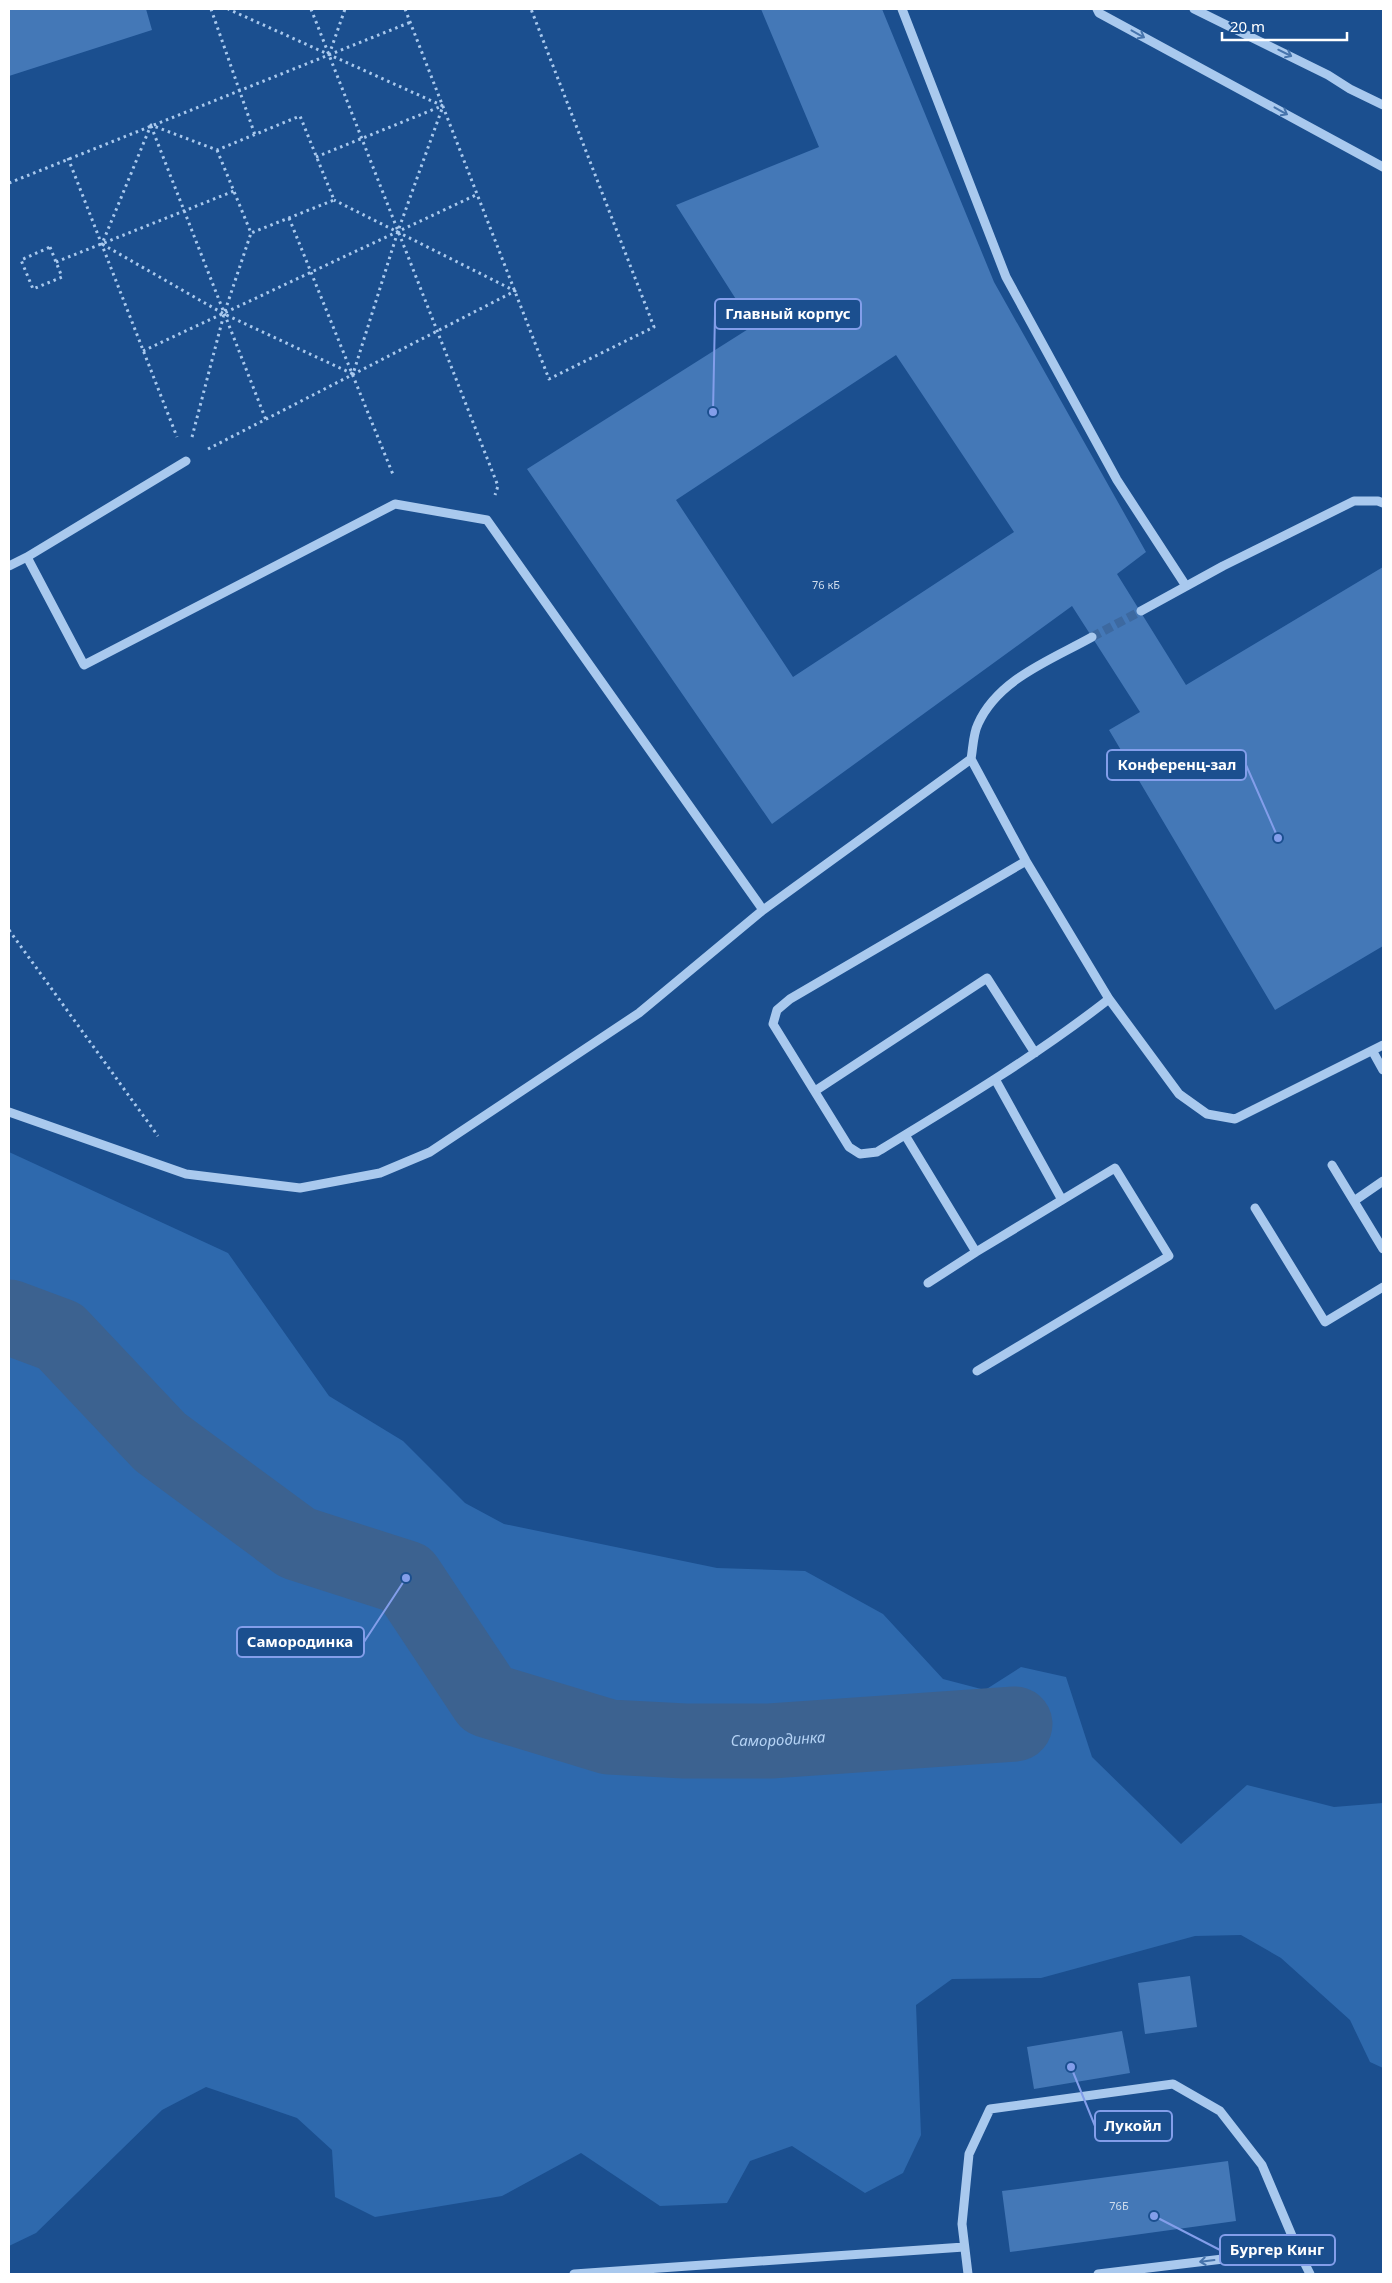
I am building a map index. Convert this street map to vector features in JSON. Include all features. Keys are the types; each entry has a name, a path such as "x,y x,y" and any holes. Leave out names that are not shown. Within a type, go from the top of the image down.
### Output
{"lane":[{"path":"902,9 1006,277 1117,480 1186,586"},
{"path":"1097,9 1099,12 1383,167"},
{"path":"1194,9 1328,75 1350,89 1383,105"},
{"path":"9,566 186,460"},
{"path":"1141,612 1186,586 1354,501 1378,501 1383,503"},
{"path":"26,556 84,665 395,504 488,520 763,910"},
{"path":"1092,637 1011,682 994,698 977,725 971,759 1026,861 1109,999 1179,1094 1207,1114 1236,1119 1373,1052 1383,1045"},
{"path":"9,1112 186,1174 300,1188 380,1174 430,1152 640,1013 763,910 971,759"},
{"path":"1026,861 790,999 777,1010 773,1024 849,1147 860,1154 877,1152 995,1079 1068,1031 1109,999"},
{"path":"815,1091 987,978 1035,1053"},
{"path":"1373,1052 1383,1070"},
{"path":"995,1079 1062,1200"},
{"path":"905,1135 976,1252"},
{"path":"1332,1165 1383,1249"},
{"path":"928,1283 1115,1168 1169,1256 977,1372"},
{"path":"1354,1201 1383,1181"},
{"path":"1255,1208 1325,1322 1383,1287"},
{"path":"968,2274 962,2224 969,2154 990,2109 1173,2084 1220,2111 1262,2165 1310,2274"},
{"path":"574,2274 964,2247"},
{"path":"1098,2274 1298,2250"}],"path":[{"path":"211,9 255,135"},
{"path":"228,9 443,106"},
{"path":"311,9 498,486 488,520"},
{"path":"329,55 345,9"},
{"path":"405,9 549,379 654,327 531,9"},
{"path":"9,183 411,22"},
{"path":"316,158 443,106"},
{"path":"353,374 398,232 443,106"},
{"path":"151,125 217,150 300,116 334,200 515,291"},
{"path":"151,125 266,420"},
{"path":"102,244 151,125"},
{"path":"186,460 224,314 251,233 217,150"},
{"path":"68,158 186,460"},
{"path":"56,262 234,191"},
{"path":"143,351 478,194"},
{"path":"251,233 334,200"},
{"path":"288,218 397,483 395,504"},
{"path":"102,244 224,314 353,374"},
{"path":"50,247 56,262 62,277 33,289 21,260 50,247"},
{"path":"186,460 515,291"},
{"path":"9,930 186,1174"}],"shaded area":[{"path":"9,1152 228,1253 329,1396 403,1441 465,1503 504,1524 717,1568 805,1571 883,1614 943,1679 985,1690 1021,1667 1066,1677 1092,1757 1181,1844 1247,1785 1334,1807 1383,1803 1383,2068 1370,2062 1350,2020 1281,1958 1241,1935 1195,1936 1041,1978 952,1979 916,2005 921,2135 903,2173 865,2193 792,2146 750,2161 727,2203 660,2206 581,2153 502,2196 375,2217 335,2197 332,2150 297,2118 206,2087 162,2110 36,2233 9,2246"}],"building":[{"path":"9,9 146,9 152,30 9,76"},
{"path":"761,9 882,9 994,282 1146,552 1117,574 1186,685 1383,567 1383,946 1275,1010 1109,730 1140,712 1072,606 772,824 527,469 753,326 676,205 819,147","holes":["896,355 1014,532 793,677 676,500"]},
{"path":"1190,1976 1197,2027 1145,2034 1138,1983"},
{"path":"1122,2031 1130,2073 1034,2089 1027,2047"},
{"path":"1228,2161 1236,2221 1010,2252 1002,2191"}],"waterway":[{"name":"Самородинка","path":"9,1317 60,1336 160,1442 297,1543 406,1578 487,1700 609,1737 685,1741 770,1741 1015,1724"}],"tunnel":[{"path":"1092,637 1141,611"}],"place":[{"name":"Главный корпус","path":"713,412"},
{"name":"Конференц-зал","path":"1278,838"},
{"name":"Самородинка","path":"406,1578"},
{"name":"Лукойл","path":"1071,2067"},
{"name":"Бургер Кинг","path":"1154,2216"}]}
